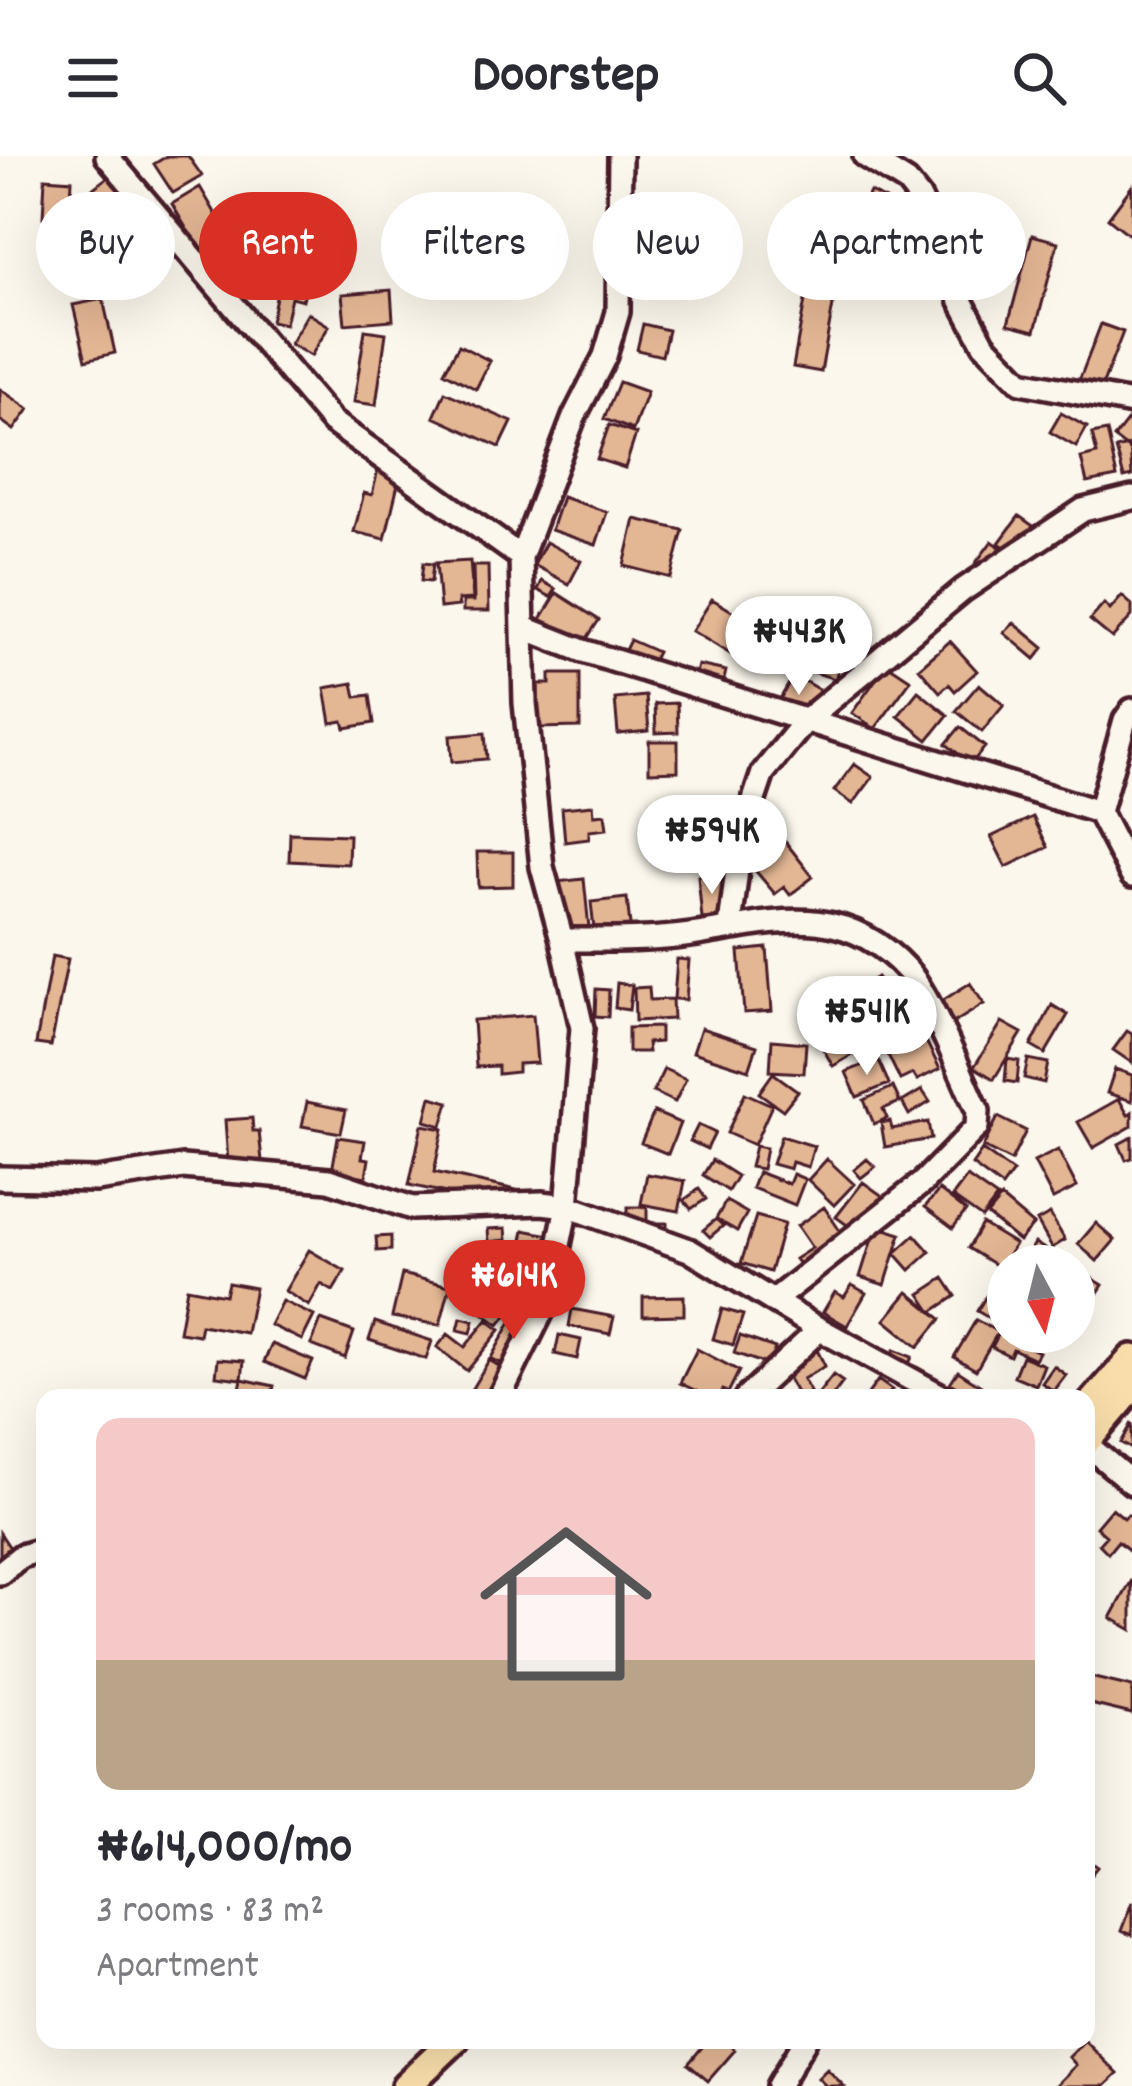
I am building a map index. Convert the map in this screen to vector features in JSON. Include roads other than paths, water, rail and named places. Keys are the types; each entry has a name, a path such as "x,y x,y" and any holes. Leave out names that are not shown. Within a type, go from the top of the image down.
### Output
{"main road":[{"path":"1095,1401 1132,1359"},
{"path":"1095,1431 1132,1387"},
{"path":"406,2086 445,2049"}],"street":[{"path":"107,156 332,422 521,557"},
{"path":"503,1389 548,1299 566,1206 582,1028 542,867 525,703 521,557 574,416 605,356 618,312 620,156"},
{"path":"865,156 907,182 919,197 941,242 960,299 984,344 1021,382 1132,403"},
{"path":"730,926 741,838 763,773 806,719 963,590 1083,510 1132,498"},
{"path":"525,628 583,651 1099,812"},
{"path":"1132,710 1099,812 1132,876"},
{"path":"562,940 692,935 809,918 858,935 886,951 910,974 978,1111 977,1127 922,1183 773,1301"},
{"path":"0,1178 96,1180 183,1167 329,1180 412,1208 566,1206 689,1250 929,1389"},
{"path":"756,1389 820,1329"},
{"path":"1095,1450 1132,1483"},
{"path":"0,1573 21,1556 36,1552"},
{"path":"788,2081 802,2049"}]}
